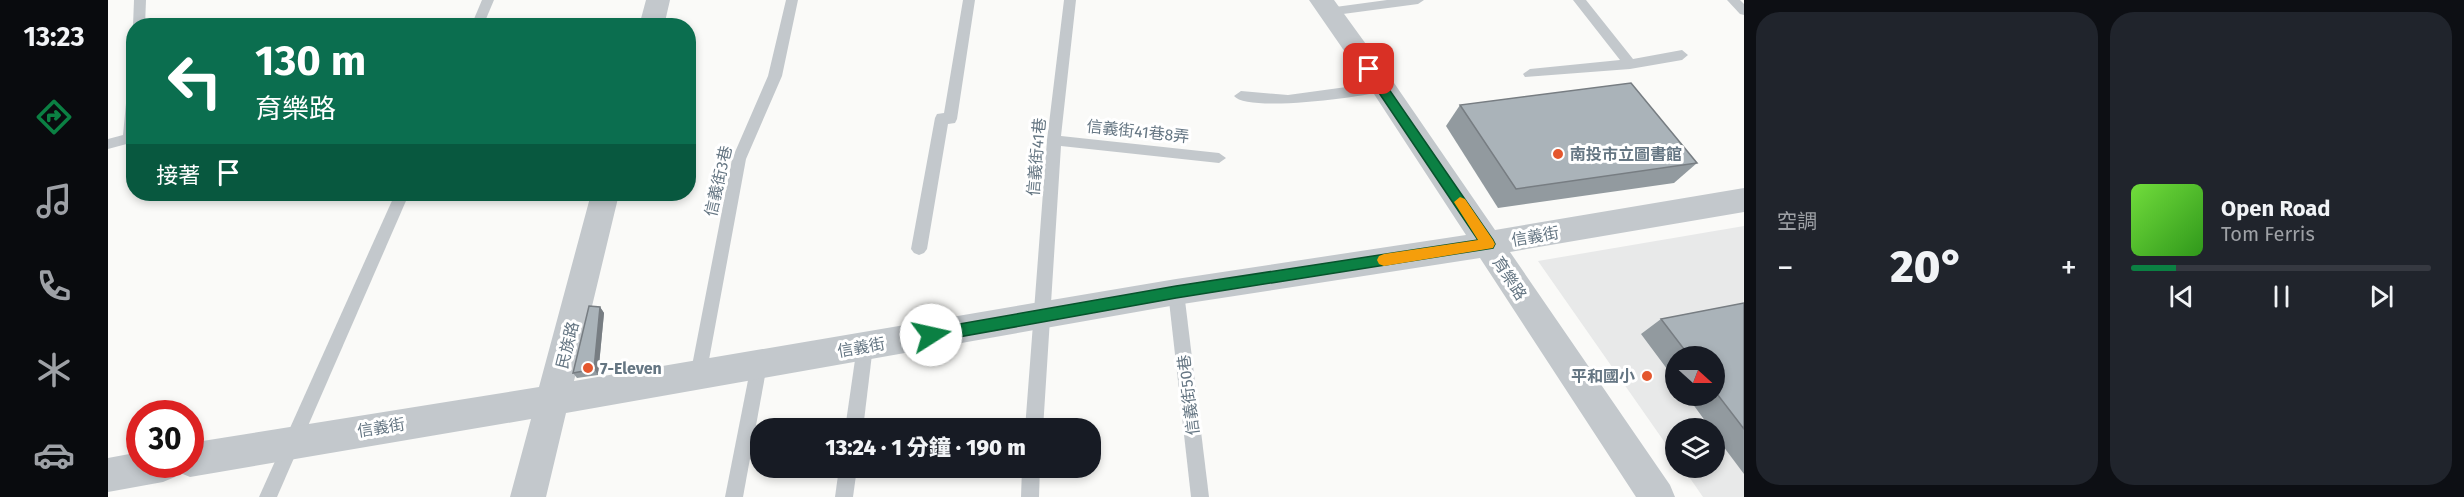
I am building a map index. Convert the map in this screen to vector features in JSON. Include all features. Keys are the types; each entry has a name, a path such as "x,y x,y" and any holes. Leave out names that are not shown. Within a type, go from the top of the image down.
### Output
{"street":[{"path":"653,18 658,0"},
{"name":"育樂路","path":"1325,6 1383,87 1658,497"},
{"name":"信義街","path":"204,458 698,376 1176,292 1488,244 1744,200"},
{"name":"民族路","path":"528,497 603,201"},
{"path":"108,475 126,472"}],"lane":[{"path":"139,18 140,0"},
{"path":"480,18 488,0"},
{"name":"信義街3巷","path":"698,376 739,159 775,76 792,0"},
{"path":"919,249 942,118 950,119 969,0"},
{"name":"信義街41巷","path":"1035,418 1054,140 1070,0"},
{"path":"1325,6 1418,0"},
{"path":"1579,0 1630,64"},
{"path":"1530,74 1630,64 1682,56"},
{"path":"1241,96 1288,100 1383,87"},
{"path":"108,144 126,140"},
{"name":"信義街41巷8弄","path":"1054,140 1219,158"},
{"path":"268,497 399,201"},
{"name":"信義街50巷","path":"1176,292 1200,497"},
{"path":"855,418 865,346"},
{"path":"734,497 759,365"},
{"path":"844,497 847,478"},
{"path":"1030,497 1031,478"}],"shaded area":[{"name":"平和國小","path":"1744,226 1744,497 1703,497 1690,478 1725,478 1725,418 1665,418 1665,443 1538,261"}],"building":[{"name":"南投市立圖書館","path":"1631,83 1697,163 1516,189 1460,105"},
{"path":"1744,303 1744,429 1725,404 1725,346 1682,346 1661,319"},
{"path":"589,306 600,307 594,369 573,373"}],"slow traffic":[{"path":"1384,260 1488,244 1460,202"}],"place":[{"name":"南投市立圖書館","path":"1558,154"},
{"name":"7-Eleven","path":"588,368"},
{"name":"平和國小","path":"1647,376"}],"route":[{"path":"931,335 1176,292 1488,244 1369,69"}]}
